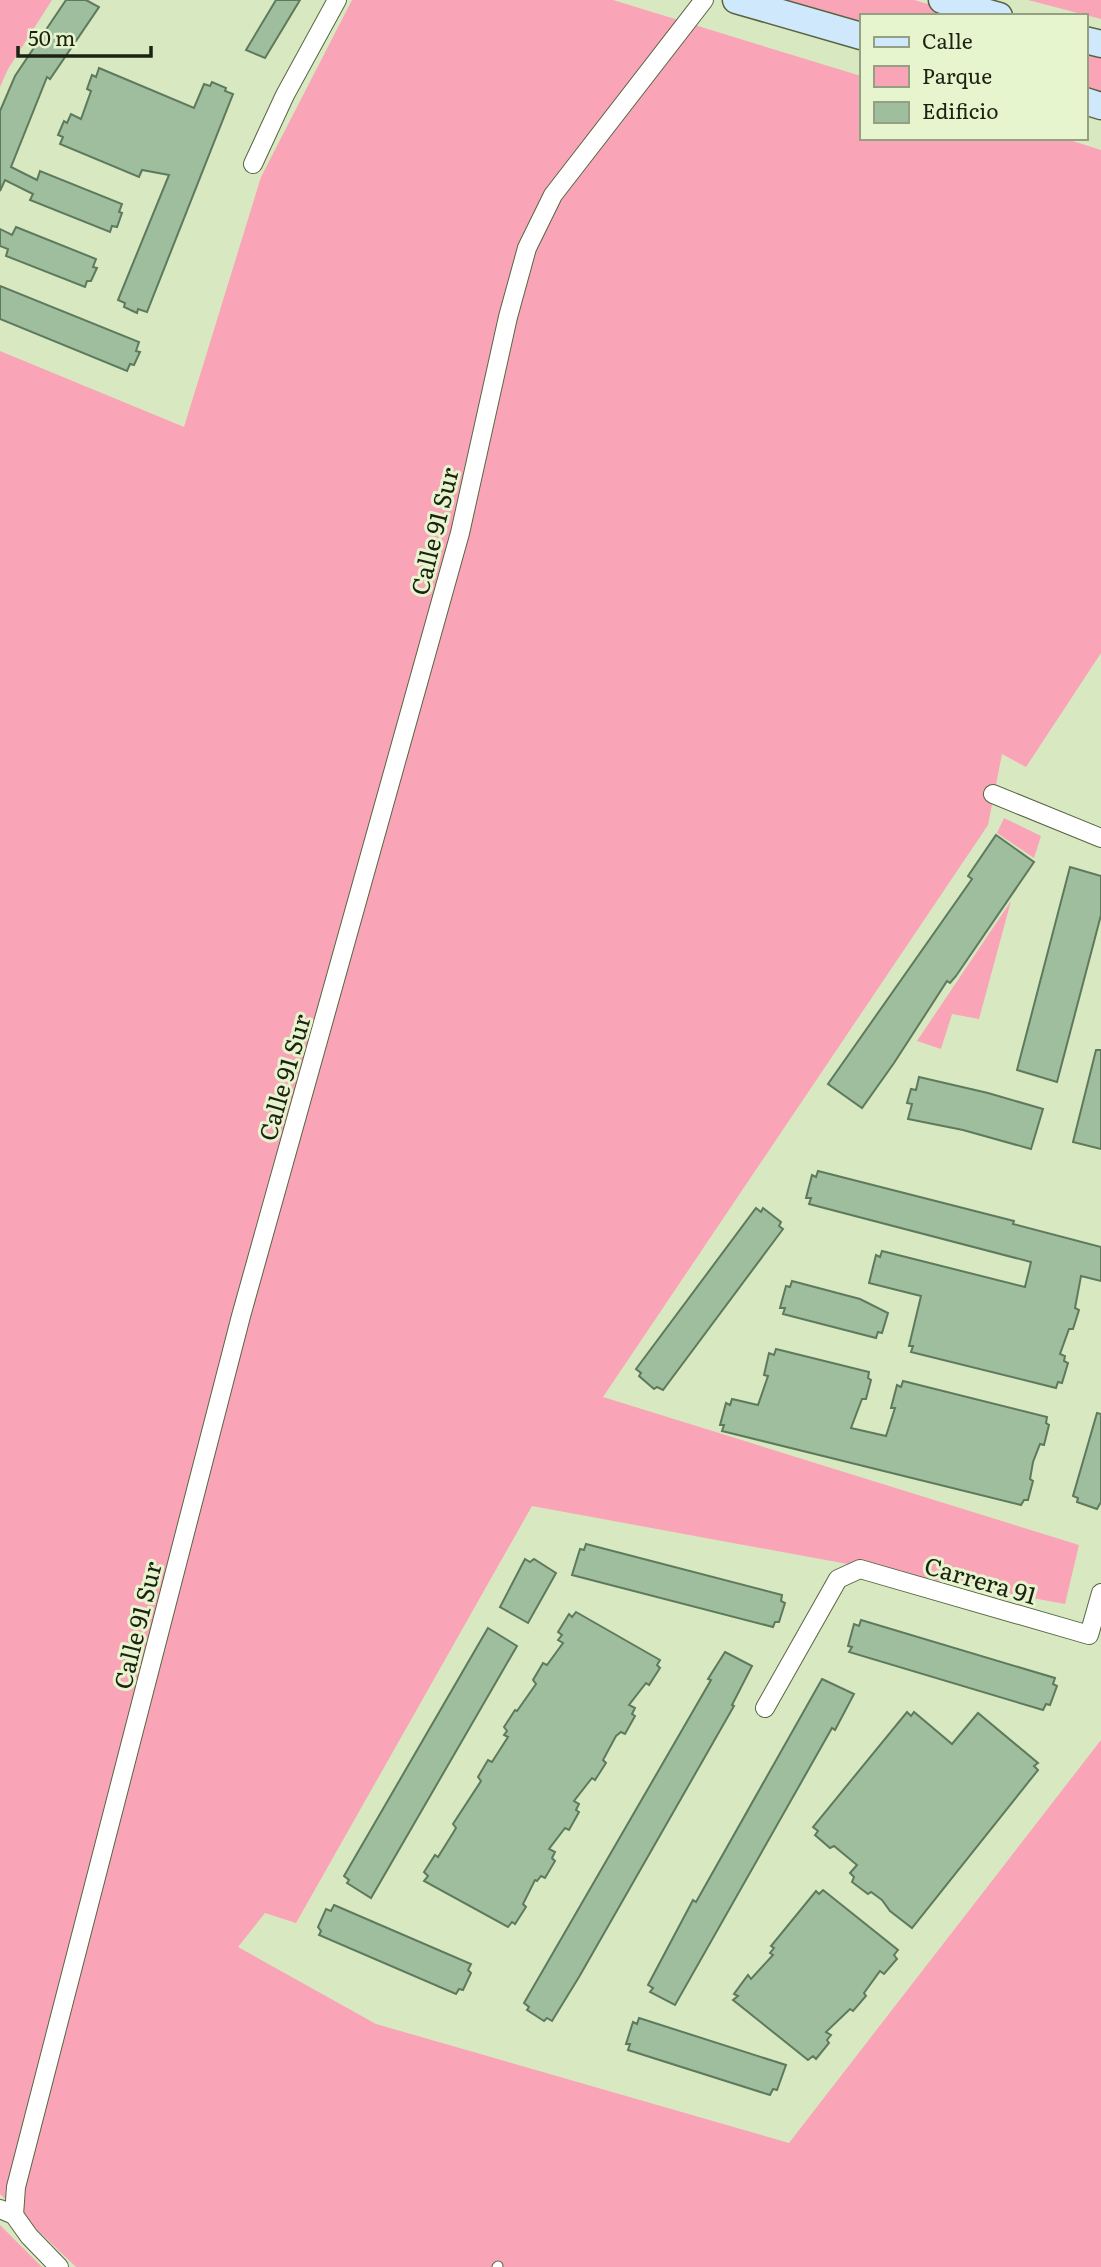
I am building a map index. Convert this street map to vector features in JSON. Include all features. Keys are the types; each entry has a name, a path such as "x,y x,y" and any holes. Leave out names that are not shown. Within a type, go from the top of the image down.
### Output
{"main road":[{"path":"736,0 860,36"},
{"path":"942,0 992,14"}],"street":[{"path":"253,164 285,95 337,0"},
{"name":"Calle 91 Sur","path":"7,2212 16,2187 241,1316 460,533 508,317 527,248 553,195 704,0"},
{"path":"993,794 1101,838"},
{"name":"Carrera 91","path":"765,1708 838,1579 860,1569 1089,1635 1100,1598"},
{"path":"7,2212 59,2267"}],"green space":[{"path":"0,0 52,0 8,69 0,87"},
{"path":"352,0 613,0 860,76 860,140 1069,140 1101,150 1101,653 1026,767 1002,754 988,825 603,1397 1079,1545 1065,1604 532,1506 296,1923 265,1913 238,1947 376,2024 789,2143 1101,1740 1101,2267 76,2267 0,2194 0,351 184,427 261,177"},
{"path":"769,0 914,0 963,14 860,14 860,27"},
{"path":"1028,0 1101,0 1101,19"},
{"path":"1087,49 1101,53 1101,96 1087,92"},
{"path":"1004,818 1041,836 1034,858 997,833"},
{"path":"1011,901 979,1019 952,1014 941,1049 917,1041"},
{"path":"0,2225 42,2267 0,2267"}],"building":[{"path":"66,0 86,0 99,7 50,79 47,77 11,167 37,180 40,171 122,204 117,227 112,226 110,232 30,200 33,194 5,180 0,191 0,111 15,76"},
{"path":"276,0 300,0 265,58 246,50"},
{"path":"99,68 194,108 204,84 210,86 212,82 233,94 147,312 138,309 137,313 124,307 125,303 118,300 169,175 142,170 139,177 60,144 63,137 58,135 64,121 67,123 71,114 81,119 91,91 87,89 92,75 96,77"},
{"path":"16,227 96,259 93,267 97,268 91,281 87,281 85,287 6,256 8,249 0,246 0,229 12,235"},
{"path":"0,286 139,342 136,351 140,352 134,365 130,364 127,371 0,319"},
{"path":"996,835 1034,862 956,976 950,983 947,981 862,1108 828,1084 972,879 968,876"},
{"path":"1070,867 1101,876 1101,915 1057,1082 1017,1070"},
{"path":"1096,1050 1101,1050 1101,1149 1073,1142"},
{"path":"919,1077 1043,1109 1031,1149 963,1130 908,1119 912,1104 907,1103 911,1089 916,1090"},
{"path":"818,1171 1014,1221 1013,1224 1101,1247 1101,1281 1081,1276 1075,1308 1079,1310 1060,1354 1065,1356 1064,1361 1068,1363 1062,1383 1058,1382 1056,1388 911,1352 913,1346 909,1346 921,1296 869,1283 876,1255 880,1257 882,1251 1025,1287 1031,1262 809,1204 811,1198 806,1198 812,1175 816,1177"},
{"path":"756,1208 761,1212 763,1208 781,1222 779,1226 783,1229 663,1390 657,1387 654,1389 639,1376 641,1373 636,1369"},
{"path":"792,1281 860,1299 888,1313 882,1333 878,1332 876,1338 783,1314 785,1308 780,1308 786,1286 790,1287"},
{"path":"776,1349 869,1372 868,1378 871,1380 866,1399 862,1399 851,1428 886,1436 895,1408 891,1408 897,1385 901,1387 903,1381 1047,1417 1046,1423 1049,1425 1044,1445 1040,1444 1033,1462 1030,1479 1033,1481 1028,1500 1024,1500 1021,1505 722,1431 724,1425 720,1425 726,1403 730,1405 732,1399 758,1405 768,1376 764,1375 769,1353 774,1355"},
{"path":"1097,1413 1101,1414 1101,1502 1097,1509 1077,1502 1078,1498 1073,1496"},
{"path":"586,1544 782,1595 781,1601 785,1603 779,1622 775,1622 773,1627 572,1575 580,1549 584,1550"},
{"path":"525,1559 530,1562 534,1559 556,1573 528,1623 500,1607"},
{"path":"576,1612 660,1660 657,1665 660,1668 649,1685 646,1683 629,1705 635,1708 632,1714 635,1716 625,1734 621,1732 616,1736 603,1760 606,1763 595,1780 592,1778 574,1801 579,1804 576,1810 579,1812 569,1830 565,1828 549,1849 555,1852 552,1858 555,1861 545,1878 541,1876 535,1880 523,1904 526,1907 515,1924 512,1922 508,1927 424,1881 428,1876 424,1872 435,1855 438,1857 456,1828 453,1824 481,1781 478,1777 488,1760 492,1762 508,1737 504,1735 507,1731 504,1727 536,1684 533,1680 543,1663 547,1665 563,1643 558,1640 562,1635 558,1632 569,1614 572,1617"},
{"path":"861,1620 1055,1678 1053,1684 1057,1686 1050,1705 1046,1704 1043,1710 849,1652 854,1624 859,1626"},
{"path":"488,1628 517,1646 371,1898 347,1883 349,1880 344,1876"},
{"path":"725,1652 752,1666 732,1705 734,1706 579,1977 552,2021 547,2018 544,2021 527,2010 529,2007 524,2003"},
{"path":"822,1679 854,1694 835,1730 832,1728 675,2005 650,1992 653,1988 648,1985 693,1900 696,1902"},
{"path":"907,1712 911,1716 914,1712 952,1744 978,1713 1038,1763 1034,1766 1038,1770 912,1928 890,1911 882,1900 852,1882 854,1877 850,1873 857,1865 834,1846 830,1848 815,1835 818,1831 813,1827"},
{"path":"823,1890 898,1950 894,1955 897,1959 884,1974 880,1971 864,1993 866,1996 853,2011 850,2009 826,2032 831,2035 827,2040 829,2043 816,2059 813,2056 808,2060 733,2000 738,1996 734,1994 748,1975 751,1979 773,1955 770,1953 774,1948 771,1946 816,1891 819,1894"},
{"path":"334,1905 471,1964 468,1970 471,1973 463,1990 459,1989 456,1994 319,1935 321,1931 318,1927 326,1909 331,1911"},
{"path":"639,2018 786,2065 777,2090 773,2089 770,2095 628,2050 630,2044 626,2044 633,2022 637,2024"}]}
